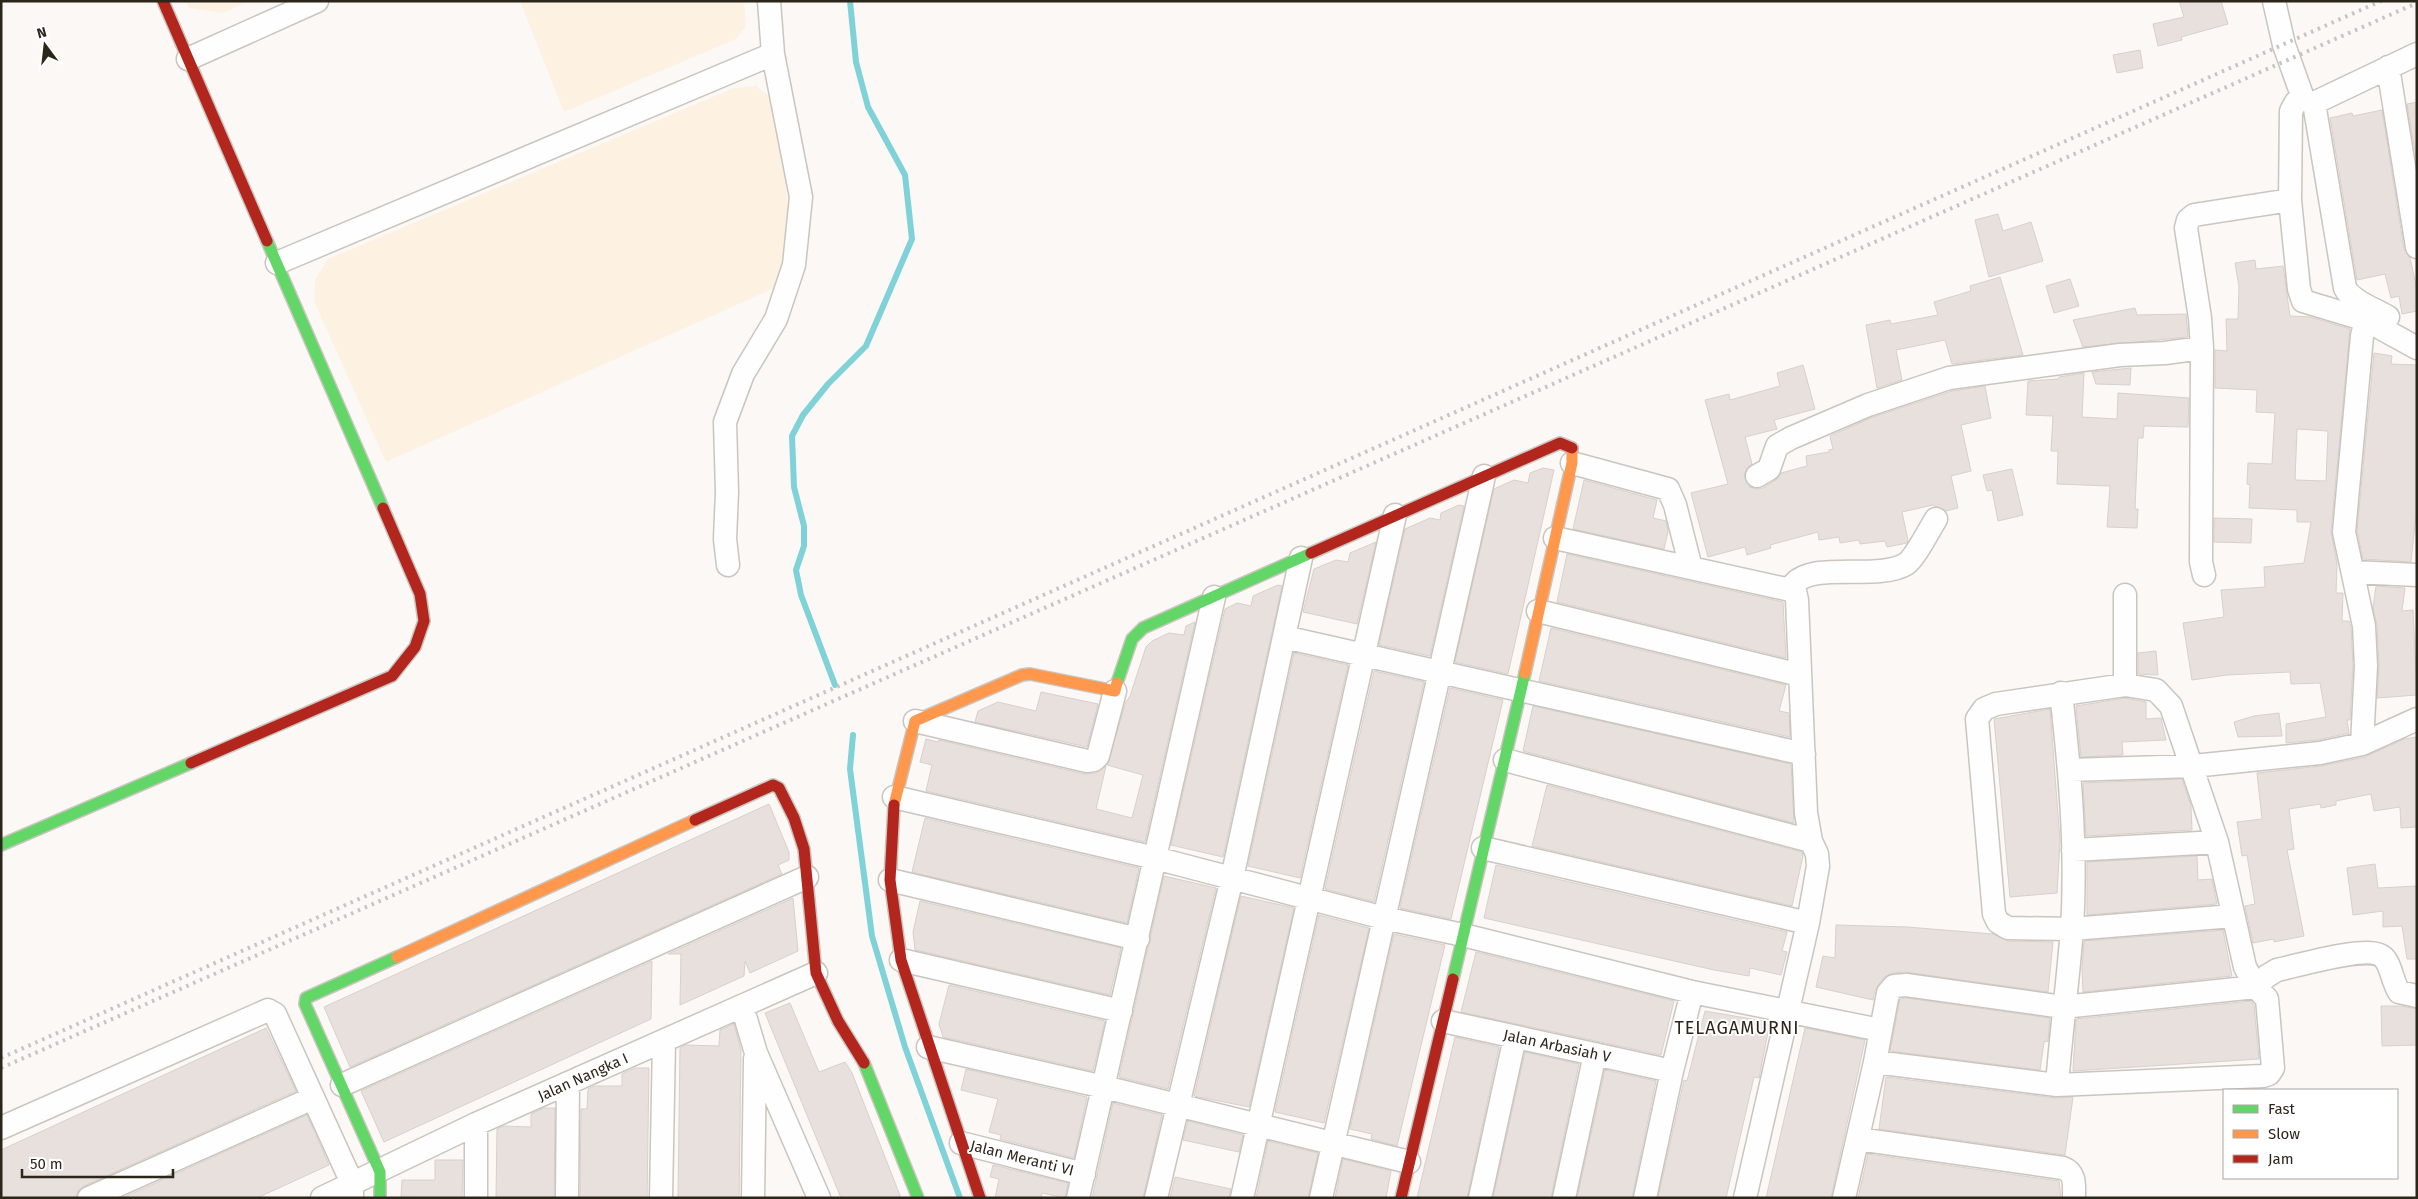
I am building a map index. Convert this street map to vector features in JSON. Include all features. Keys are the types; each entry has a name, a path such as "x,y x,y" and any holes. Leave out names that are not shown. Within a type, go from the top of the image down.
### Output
{"street":[{"path":"1,845 392,676 415,647 424,621 420,594 163,1"},
{"path":"188,59 317,1"},
{"path":"728,565 725,422 743,374 776,319 794,265 801,197 773,54 768,1"},
{"path":"2276,11 2303,98 2296,102 2291,111 2290,200 2299,289 2303,301 2366,320 2417,348"},
{"path":"277,264 773,54"},
{"path":"2417,54 2314,103 2345,288 2348,294 2417,333"},
{"path":"2388,67 2417,247"},
{"path":"2204,576 2201,562 2202,348 2200,318 2186,228 2188,220 2194,215 2290,200"},
{"path":"2362,744 2366,666 2364,626 2344,532 2352,423 2362,336 2366,320"},
{"path":"1757,476 1768,469 1777,446 1791,438 1868,405 1949,378 2120,355 2165,354 2202,348"},
{"path":"915,721 1086,761 1094,760 1098,756 1115,691 1136,632 1177,612 1560,443 1573,448 1572,463 1505,760 1401,1198"},
{"path":"1572,463 1668,489 1675,505 1691,568"},
{"path":"1321,1198 1484,476"},
{"path":"1242,1198 1395,515"},
{"path":"1746,1198 1808,924 1818,866 1806,813 1794,584 1797,581 1820,573 1874,572 1888,570 1908,563 1936,520"},
{"path":"1555,538 1795,591"},
{"path":"1156,1198 1232,878 1301,558"},
{"path":"2353,572 2417,575"},
{"path":"2125,595 2125,685"},
{"path":"1078,1198 1122,1011 1214,597"},
{"path":"1538,611 1800,675"},
{"path":"1284,637 1804,754"},
{"path":"915,721 1022,675 1030,674 1115,691"},
{"path":"1875,1062 2057,1085 2264,1076 2269,1074 2273,1068 2267,998 2256,987 2245,967 2217,842 2193,766 2171,706 2156,690 2125,685 1996,704 1984,709 1977,719 1994,914 1998,922 2008,928 2072,929 2233,916"},
{"path":"2057,1085 2072,929 2073,850 2070,770 2061,693"},
{"path":"2070,770 2193,766 2320,753 2362,744 2417,719"},
{"path":"915,721 894,797 890,880 901,960 928,1047 980,1198"},
{"path":"1505,760 1811,841"},
{"path":"380,1198 380,1172 305,1004 306,998 770,786 776,785 794,818 804,849 816,973 838,1021 866,1066 918,1198"},
{"path":"894,797 1156,858 1384,918 1463,935 1692,992 1788,1013 1880,1030"},
{"path":"2073,850 2217,842"},
{"path":"1483,848 1808,924"},
{"path":"342,1085 807,877"},
{"path":"890,880 1138,940"},
{"path":"1844,1198 1875,1062 1888,993 1894,986 1906,984 2063,1008 2256,987 2267,976 2277,970 2359,953 2375,953 2382,956 2387,963 2392,982 2399,992 2417,996"},
{"path":"901,960 1122,1011"},
{"name":"Jalan Nangka I","path":"322,1198 352,1191 380,1172 476,1124 816,973"},
{"path":"1645,1198 1672,1071 1692,992"},
{"path":"742,1006 756,1053 819,1198"},
{"path":"1,1128 265,1010 272,1010 314,1098 352,1191"},
{"name":"Jalan Arbasiah V","path":"1442,1021 1672,1071"},
{"path":"1480,1198 1515,1037"},
{"path":"660,1198 664,1041"},
{"path":"928,1047 1104,1087 1409,1162"},
{"path":"753,1198 756,1053"},
{"path":"1564,1198 1595,1054"},
{"path":"567,1198 568,1084"},
{"path":"89,1198 314,1098"},
{"path":"476,1124 476,1198"},
{"path":"1858,1139 2063,1168 2069,1170 2073,1176 2074,1198"},
{"name":"Jalan Meranti VI","path":"960,1143 1084,1174"}],"shaded area":[{"path":"186,1 250,1 223,13 189,8"},
{"path":"520,1 744,1 746,26 736,39 564,112"},
{"path":"756,86 770,97 781,143 788,210 781,275 774,288 386,462 314,301 315,280 328,259 734,88"}],"building":[{"path":"2179,1 2221,1 2228,24 2181,37 2182,40 2158,46 2153,24 2184,17"},
{"path":"2140,50 2143,68 2117,73 2113,55"},
{"path":"2417,102 2417,163 2407,104"},
{"path":"2382,110 2404,249 2410,258 2417,290 2417,311 2402,314 2399,296 2391,298 2385,274 2357,280 2330,118 2352,113 2353,116"},
{"path":"1998,214 2003,231 2031,222 2043,261 1989,277 1975,220"},
{"path":"2255,260 2256,269 2283,266 2290,316 2310,317 2350,329 2331,531 2337,564 2336,593 2343,593 2342,621 2349,621 2351,628 2353,666 2350,720 2347,720 2349,733 2318,740 2286,743 2286,724 2326,717 2320,683 2291,684 2290,672 2227,675 2192,680 2183,623 2224,617 2221,590 2265,587 2264,567 2304,563 2311,522 2297,522 2297,510 2249,508 2250,485 2247,484 2248,463 2272,464 2275,413 2256,412 2257,390 2215,388 2215,350 2227,351 2226,319 2238,319 2239,287 2235,263","holes":["2297,429 2328,431 2326,481 2295,480"]},
{"path":"2000,277 2023,355 1952,364 1945,340 1896,350 1902,380 1877,388 1866,325 1890,320 1891,324 1938,315 1934,302 1971,291 1970,286"},
{"path":"2070,279 2079,306 2054,313 2046,286"},
{"path":"2135,308 2137,315 2186,314 2188,337 2083,347 2073,320"},
{"path":"2374,353 2392,356 2391,364 2417,365 2417,506 2411,562 2363,559 2357,531"},
{"path":"1803,365 1815,409 1774,420 1777,429 1745,437 1752,464 1746,469 1744,477 1750,487 1763,488 1776,480 1781,473 1807,466 1806,456 1829,452 1829,450 1833,449 1830,436 1873,417 1952,391 1985,386 1991,418 1961,425 1971,471 1951,476 1958,508 1946,511 1933,505 1902,512 1907,543 1887,547 1885,541 1860,544 1859,540 1840,543 1839,537 1819,540 1818,532 1770,545 1771,548 1747,555 1745,547 1708,557 1691,493 1728,484 1705,400 1729,394 1730,400 1780,386 1777,373"},
{"path":"2131,368 2130,385 2096,384 2092,372"},
{"path":"2084,373 2082,417 2117,419 2118,393 2189,398 2188,427 2144,426 2143,438 2138,438 2135,509 2138,509 2137,528 2107,527 2110,486 2057,484 2058,451 2051,451 2053,416 2026,415 2028,381 2058,379 2059,377"},
{"path":"1543,468 1554,470 1508,674 1455,662 1494,489 1514,480 1528,483 1530,473"},
{"path":"2012,469 2023,515 1998,521 1992,490 1987,491 1983,475"},
{"path":"1584,480 1657,500 1653,518 1666,521 1668,532 1664,549 1573,529"},
{"path":"1459,505 1464,506 1430,656 1379,645 1405,529 1430,518 1440,520 1441,513"},
{"path":"2214,518 2252,519 2251,543 2214,542"},
{"path":"1376,542 1357,624 1303,612 1314,569 1336,560 1348,562 1350,553"},
{"path":"1567,554 1783,602 1786,658 1557,602"},
{"path":"1278,585 1282,586 1223,857 1171,845 1225,609 1237,603 1251,606 1253,596"},
{"path":"2376,586 2405,588 2402,611 2413,610 2417,695 2377,698 2379,665 2377,625 2373,608"},
{"path":"1195,622 1145,842 926,791 932,765 920,762 926,739 938,742 939,740 1084,774 1096,773 1106,766 1096,809 1132,818 1143,775 1107,765 1126,702 1130,696 1146,647 1152,641 1169,633 1184,635 1186,626"},
{"path":"1551,628 1786,685 1779,711 1789,713 1790,737 1539,681"},
{"path":"2156,651 2158,675 2138,674 2138,653"},
{"path":"1294,653 1348,665 1300,878 1248,866"},
{"path":"1374,671 1424,682 1374,902 1325,889"},
{"path":"1450,688 1503,700 1451,919 1400,908"},
{"path":"1041,692 1098,704 1087,747 975,722 978,711 998,702 1036,711"},
{"path":"2125,698 2146,702 2146,719 2161,718 2166,740 2122,742 2123,755 2081,757 2076,706"},
{"path":"1533,706 1791,764 1794,823 1523,751"},
{"path":"2050,709 2060,841 2057,893 2010,897 1994,719"},
{"path":"2279,713 2282,736 2238,737 2234,722 2254,716"},
{"path":"2417,737 2417,827 2401,828 2400,807 2374,811 2371,794 2336,801 2336,805 2321,808 2320,804 2289,809 2294,849 2287,850 2304,936 2274,942 2274,939 2253,943 2245,906 2255,904 2247,855 2242,856 2237,822 2262,819 2257,773 2321,766 2365,757 2404,739"},
{"path":"2182,779 2191,806 2192,830 2086,836 2083,783"},
{"path":"1547,785 1802,852 1803,856 1792,906 1532,846"},
{"path":"769,804 789,852 789,860 778,865 782,874 350,1067 324,1007"},
{"path":"925,818 1139,868 1127,923 912,872"},
{"path":"2197,856 2198,880 2212,879 2217,904 2087,915 2087,862"},
{"path":"2375,864 2378,888 2417,886 2417,959 2407,959 2402,926 2383,927 2383,911 2353,915 2347,868"},
{"path":"1496,865 1787,932 1782,951 1787,952 1781,975 1750,968 1749,976 1714,970 1484,918"},
{"path":"1164,876 1216,888 1168,1089 1119,1077"},
{"path":"1241,896 1294,908 1249,1107 1194,1096"},
{"path":"793,898 798,951 750,973 745,961 744,976 680,1005 681,954 668,954"},
{"path":"920,901 1121,948 1110,995 915,950 913,932"},
{"path":"1319,915 1369,928 1324,1123 1275,1112"},
{"path":"1836,925 1907,927 1993,934 2008,941 2053,942 2048,992 1905,972 1893,973 1884,977 1875,990 1873,1000 1816,987 1823,956 1835,958"},
{"path":"2223,930 2232,976 2083,992 2084,941"},
{"path":"1394,934 1445,945 1397,1146 1371,1139 1372,1134 1350,1129"},
{"path":"1476,952 1674,1001 1661,1055 1461,1012"},
{"path":"652,961 651,1019 384,1142 361,1091"},
{"path":"949,985 1105,1021 1093,1071 943,1037 939,1024"},
{"path":"1906,998 2050,1018 2048,1041 2044,1042 2040,1070 1890,1051 1900,999"},
{"path":"2251,1001 2254,1005 2259,1059 2073,1071 2076,1019"},
{"path":"790,1003 819,1072 845,1062 852,1073 901,1198 841,1198 765,1013"},
{"path":"2381,1006 2401,1006 2417,1009 2417,1045 2382,1046"},
{"path":"1705,1011 1770,1022 1759,1078 1754,1077 1726,1198 1658,1198 1684,1080 1687,1081"},
{"path":"734,1024 741,1050 739,1198 678,1198 680,1048 686,1045 719,1046 720,1030"},
{"path":"266,1028 296,1091 84,1186 78,1191 76,1198 1,1198 1,1150"},
{"path":"1805,1028 1865,1040 1831,1198 1766,1198"},
{"path":"1455,1037 1499,1047 1467,1198 1417,1198"},
{"path":"1525,1052 1579,1064 1551,1198 1493,1198"},
{"path":"635,1068 649,1068 647,1198 580,1198 581,1109 587,1109 588,1089 594,1086 622,1086 622,1074"},
{"path":"966,1069 1087,1097 1074,1158 1000,1139 1001,1135 989,1132 998,1099 961,1090"},
{"path":"1605,1070 1656,1081 1632,1198 1577,1198"},
{"path":"1886,1077 2055,1098 2073,1097 2065,1155 1879,1129"},
{"path":"1113,1103 1162,1115 1143,1198 1092,1198"},
{"path":"544,1108 555,1108 554,1198 496,1198 497,1129 503,1126 531,1127 531,1114"},
{"path":"307,1115 329,1165 257,1198 122,1198"},
{"path":"1188,1121 1243,1135 1239,1152 1183,1140"},
{"path":"1268,1141 1318,1153 1308,1198 1256,1198"},
{"path":"1868,1154 2059,1181 2061,1198 1858,1198"},
{"path":"1343,1159 1391,1171 1386,1198 1335,1198"},
{"path":"435,1160 463,1160 462,1198 401,1197 402,1180 435,1180"},
{"path":"993,1165 1068,1183 1065,1198 1042,1193 1041,1198 995,1198 999,1179 990,1177"},
{"path":"1175,1177 1231,1189 1229,1198 1170,1198"}],"waterway":[{"path":"835,685 801,595 796,570 804,546 804,526 794,487 792,436 803,415 828,384 866,346 912,239 905,175 868,107 856,62 850,1"},
{"path":"853,735 850,769 872,936 905,1047 960,1198"}],"railway":[{"path":"1,1058 2381,1"},
{"path":"1,1068 2417,3"}],"traffic: fast":[{"path":"267,241 383,508"},
{"path":"1117,683 1132,639 1143,628 1311,553"},
{"path":"1453,979 1525,673"},
{"path":"1,845 191,763"},
{"path":"380,1198 380,1172 305,1004 306,998 397,957"},
{"path":"864,1063 918,1198"}],"traffic: slow":[{"path":"1525,673 1572,463 1572,448"},
{"path":"894,805 915,721 1022,675 1030,674 1115,691 1117,683"},
{"path":"397,957 695,820"}],"traffic: jam":[{"path":"163,1 267,241"},
{"path":"1311,553 1560,443 1572,448"},
{"path":"191,763 392,676 415,647 424,621 420,594 383,508"},
{"path":"695,820 773,785 779,788 794,818 804,849 816,973 838,1021 864,1063"},
{"path":"894,805 890,880 901,960 980,1198"},
{"path":"1401,1198 1453,979"}],"district":[{"name":"TELAGAMURNI","path":"1737,1028"}]}
